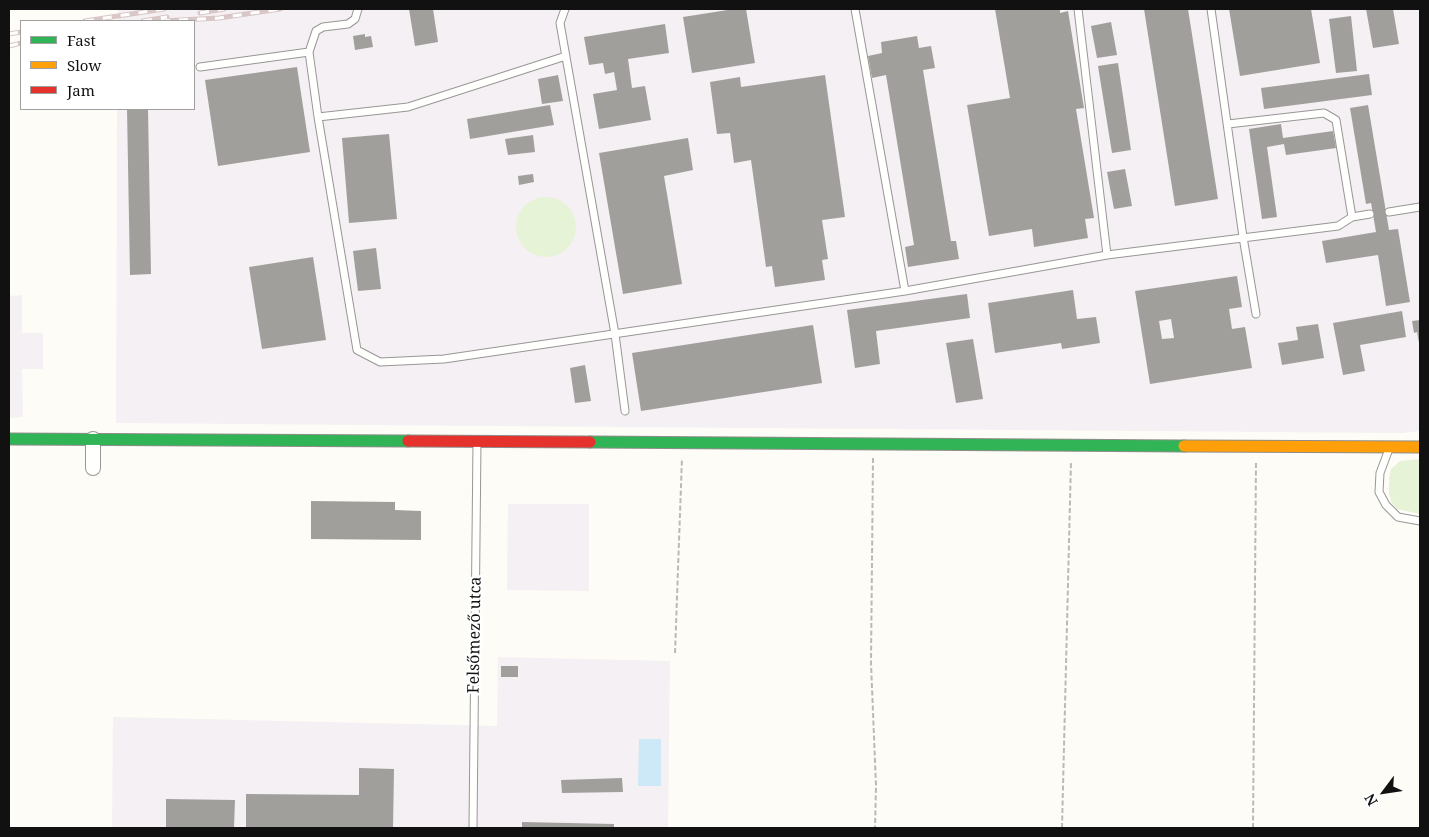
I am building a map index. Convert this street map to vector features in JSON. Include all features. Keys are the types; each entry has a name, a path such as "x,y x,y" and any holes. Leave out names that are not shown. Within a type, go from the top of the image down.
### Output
{"street":[{"path":"9,439 1420,447"},
{"path":"93,440 93,468"}],"lane":[{"path":"358,9 356,19 348,24 323,27 316,32 309,52 357,350 380,362 444,359 905,291 1108,255 1338,226 1352,217 1370,214"},
{"path":"565,9 560,23 615,334 624,411"},
{"path":"855,9 905,291"},
{"path":"1078,9 1108,255"},
{"path":"1211,9 1243,237 1256,314"},
{"path":"200,67 309,52"},
{"path":"318,117 408,107 566,56"},
{"path":"1228,124 1324,113 1336,120 1352,217"},
{"path":"1389,212 1420,208"},
{"name":"Felsőmező utca","path":"473,828 477,442"},
{"path":"1390,447 1380,473 1379,492 1386,505 1398,517 1420,521"}],"path":[{"path":"675,653 683,443"},
{"path":"873,444 871,663 876,786 875,828"},
{"path":"1062,828 1072,445"},
{"path":"1253,828 1256,446"}],"shaded area":[{"path":"118,9 1420,9 1420,431 1402,433 116,423 117,110 195,110 195,20 118,20"},
{"path":"22,295 22,333 43,333 43,369 22,369 23,417 9,418 9,296"},
{"path":"508,504 589,504 589,591 507,590"},
{"path":"498,657 670,661 668,828 112,828 113,717 497,726"}],"green space":[{"path":"546,197 563,202 571,210 576,227 571,244 563,252 546,257 529,252 521,244 516,227 521,210 529,202"},
{"path":"1420,459 1420,514 1397,509 1392,503 1389,494 1391,469 1400,461"}],"water":[{"path":"639,739 661,739 661,786 638,786"}],"building":[{"path":"409,9 433,9 438,42 415,46"},
{"path":"734,9 746,9 755,63 692,73 683,17"},
{"path":"995,9 1060,9 1060,13 1068,11 1084,108 1076,109 1094,218 1085,219 1088,238 1034,247 1032,229 989,236 967,105 1010,98"},
{"path":"1144,9 1188,9 1218,199 1175,206"},
{"path":"1229,9 1311,9 1320,63 1240,76"},
{"path":"1366,9 1393,9 1399,44 1373,48"},
{"path":"1351,16 1357,71 1336,73 1329,19"},
{"path":"1111,22 1117,55 1097,58 1091,26"},
{"path":"665,24 669,53 628,59 632,88 645,86 651,120 599,129 593,94 617,90 614,72 605,74 603,63 589,65 584,37"},
{"path":"365,34 365,37 371,36 373,47 355,50 353,36"},
{"path":"917,36 919,48 931,46 935,68 923,70 951,241 956,241 959,259 908,267 905,247 914,245 886,75 872,78 868,56 882,53 881,42"},
{"path":"1118,63 1131,150 1112,153 1098,66"},
{"path":"297,67 310,152 218,166 205,80"},
{"path":"1369,74 1372,95 1264,109 1261,88"},
{"path":"558,75 563,101 542,104 538,79"},
{"path":"825,75 845,217 822,220 828,259 822,260 825,280 775,287 772,266 766,267 751,160 734,163 730,133 717,134 710,82 740,77 741,87"},
{"path":"550,105 554,125 470,139 467,119"},
{"path":"1368,105 1389,230 1398,229 1410,302 1386,306 1378,255 1326,263 1322,241 1376,232 1371,203 1366,204 1350,108"},
{"path":"127,110 148,110 151,274 130,275"},
{"path":"1281,124 1283,138 1333,131 1336,148 1286,155 1284,144 1267,147 1277,217 1262,219 1249,129"},
{"path":"389,134 397,219 349,223 342,138"},
{"path":"533,135 535,152 508,155 505,139"},
{"path":"688,138 693,170 664,176 682,284 623,294 599,153"},
{"path":"1125,169 1132,206 1114,209 1107,172"},
{"path":"533,174 534,182 519,185 518,176"},
{"path":"376,248 381,289 358,291 353,251"},
{"path":"313,257 326,340 262,349 249,267"},
{"path":"1237,276 1242,307 1229,309 1232,329 1245,327 1252,368 1150,384 1135,291","holes":["1171,319 1174,338 1162,339 1159,321"]},
{"path":"1073,290 1077,319 1096,317 1100,343 1062,349 1061,343 995,353 988,303"},
{"path":"967,294 970,318 876,331 880,364 855,368 847,310"},
{"path":"1402,311 1406,337 1360,345 1365,371 1343,375 1333,323"},
{"path":"1420,320 1419,343 1417,332 1414,333 1412,321"},
{"path":"1318,324 1324,358 1282,365 1278,343 1298,340 1296,327"},
{"path":"813,325 822,383 641,411 632,353"},
{"path":"973,339 983,399 956,403 946,343"},
{"path":"585,365 591,401 575,403 570,368"},
{"path":"311,501 395,502 395,510 421,511 421,540 311,539"},
{"path":"501,666 518,666 518,677 501,677"},
{"path":"359,768 394,769 393,828 246,828 246,794 359,795"},
{"path":"622,778 623,792 562,793 561,780"},
{"path":"166,799 235,800 234,828 166,828"},
{"path":"522,822 614,824 614,828 522,828"}],"railway":[{"path":"92,20 164,9"},
{"path":"200,13 224,9"},
{"path":"180,20 219,18 280,9"},
{"path":"149,20 167,17"},
{"path":"9,34 20,32"},
{"path":"9,46 20,43"}],"traffic: fast":[{"path":"9,439 408,441"},
{"path":"590,442 1184,446"}],"traffic: slow":[{"path":"1184,446 1420,447"}],"traffic: jam":[{"path":"408,441 590,442"}]}
